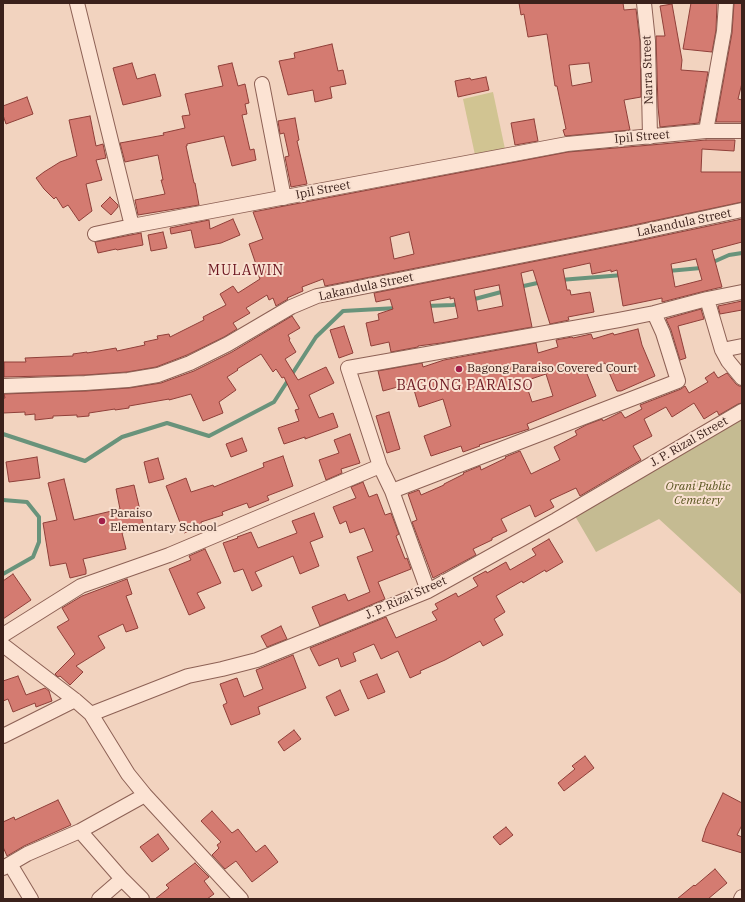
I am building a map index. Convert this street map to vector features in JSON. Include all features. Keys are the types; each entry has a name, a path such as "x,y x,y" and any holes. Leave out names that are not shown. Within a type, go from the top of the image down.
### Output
{"street":[{"path":"77,3 132,226"},
{"name":"Narra Street","path":"644,3 648,40 650,137"},
{"path":"706,132 724,31 726,3"},
{"path":"262,84 284,198"},
{"name":"Ipil Street","path":"95,234 567,144 706,132 742,132"},
{"name":"Lakandula Street","path":"3,386 86,383 128,380 158,375 190,363 228,344 292,307 317,296 631,234 742,210"},
{"path":"428,591 392,491 380,466 348,368 654,313 707,299 742,292"},
{"path":"707,299 722,350 728,361 742,378"},
{"path":"392,491 678,381 663,333 654,313"},
{"path":"722,350 742,346"},
{"name":"J. P. Rizal Street","path":"91,714 188,676 257,660 428,591 556,520 742,411"},
{"path":"3,635 81,586 169,555 380,466"},
{"path":"3,645 76,700 91,714 128,774 145,795 241,899"},
{"path":"3,736 76,700"},
{"path":"31,899 6,866 27,854 80,831 145,795"},
{"path":"80,831 122,879 142,899"},
{"path":"99,899 122,879"}],"shaded area":[{"path":"493,92 505,149 475,155 463,99"}],"green space":[{"name":"Orani Public Cemetery","path":"742,419 742,595 659,519 596,552 575,516"}],"building":[{"path":"519,3 623,3 624,10 636,9 640,42 641,97 624,100 630,130 565,136 563,130 566,129 557,86 555,86 547,34 528,37 524,14 521,15","holes":["589,63 592,82 572,86 569,65"]},
{"path":"691,3 717,3 716,30 712,52 683,49"},
{"path":"734,3 742,3 742,83 738,99 742,100 742,122 716,122 732,33"},
{"path":"672,4 682,60 681,70 708,72 699,123 660,127 656,36 665,36 660,6"},
{"path":"332,44 338,71 343,70 346,84 330,87 332,98 315,102 313,90 288,95 279,61 295,58 294,53"},
{"path":"132,63 137,79 155,74 161,96 123,105 113,68"},
{"path":"232,63 238,86 245,84 249,103 245,104 247,114 242,115 250,150 254,149 256,160 232,166 224,136 187,144 186,146 199,205 138,215 135,200 165,194 161,180 163,180 158,155 125,162 120,143 164,135 163,133 185,128 182,116 190,115 185,94 223,86 218,66"},
{"path":"486,77 489,90 458,97 455,81"},
{"path":"27,97 33,114 6,124 3,115 3,106"},
{"path":"90,116 96,146 103,144 106,158 96,160 102,180 86,184 92,211 79,221 68,205 63,208 56,197 54,199 36,178 60,162 77,156 69,120"},
{"path":"295,118 299,140 297,141 307,184 291,187 285,157 289,156 284,133 280,134 278,121"},
{"path":"534,119 538,141 515,145 511,123"},
{"path":"706,140 735,140 734,151 702,149 701,172 742,172 742,202 629,226 325,286 323,279 302,287 303,291 287,298 288,299 276,306 273,298 269,300 267,295 246,308 250,313 233,323 237,329 187,355 156,367 127,372 85,375 4,377 4,362 26,362 25,358 73,356 73,354 116,348 117,351 145,345 144,342 158,339 157,336 169,334 170,337 204,320 203,317 226,305 220,294 233,286 238,293 260,279 249,244 263,239 253,212 568,152","holes":["409,232 414,254 394,259 390,237"]},
{"path":"110,197 118,205 111,215 101,206"},
{"path":"233,219 240,235 221,243 195,248 191,230 171,234 170,228 209,220 210,229"},
{"path":"742,219 742,242 712,250 722,287 662,302 662,298 623,306 617,270 592,274 590,263 563,269 567,290 570,290 571,295 590,292 594,312 568,317 569,320 550,324 533,270 521,273 532,327 391,352 389,342 371,346 366,323 379,320 378,314 393,309 390,299 376,302 374,293","holes":["696,259 702,280 675,287 671,264","499,285 503,306 478,311 474,290","450,297 450,299 454,298 458,318 434,323 430,301"]},
{"path":"163,232 167,248 151,251 148,235"},
{"path":"141,233 143,245 98,253 95,242"},
{"path":"742,301 742,310 720,314 718,306"},
{"path":"701,309 704,319 678,326 686,358 680,360 666,319"},
{"path":"292,316 300,328 288,335 289,340 296,352 285,359 298,380 326,367 334,383 309,395 319,418 333,413 338,427 305,439 305,437 284,444 278,428 299,421 295,410 299,409 284,377 282,378 276,369 273,372 261,354 227,377 236,390 219,402 223,413 203,421 191,394 169,400 129,406 129,408 89,413 89,416 53,416 53,418 35,420 35,414 25,415 25,412 3,413 3,398 5,398 4,394 129,388 161,383 194,371 232,352"},
{"path":"344,326 353,353 339,358 330,330"},
{"path":"638,329 642,345 655,376 621,391 617,391 605,363 585,369 596,396 527,424 529,429 479,445 480,446 463,452 461,446 431,456 424,436 451,426 443,399 419,407 412,383 383,391 378,371 422,363 423,367 444,360 536,343 538,353 558,347 556,340 591,334 593,339 613,333 614,335","holes":["546,374 553,396 532,402 525,381"]},
{"path":"714,372 718,378 727,373 736,384 742,386 742,403 719,415 717,411 704,419 694,403 672,417 666,407 644,419 652,436 633,446 641,460 580,496 576,488 550,500 554,507 535,517 530,505 501,519 507,531 473,549 476,555 433,578 412,522 417,520 408,494 419,490 421,495 444,485 464,474 463,473 480,466 481,470 520,451 531,474 560,460 554,447 577,435 575,431 602,419 603,421 621,412 625,418 642,409 640,405 681,389 685,386 689,393 708,382 705,378"},
{"path":"389,412 400,449 387,453 376,416"},
{"path":"350,434 360,463 341,469 342,473 326,480 319,460 339,453 334,440"},
{"path":"242,438 247,451 231,457 226,444"},
{"path":"283,456 293,486 267,496 269,500 249,508 247,503 222,512 223,515 201,522 202,526 184,533 166,486 186,478 191,492 213,485 214,487 264,467 263,463"},
{"path":"37,457 40,478 9,482 6,462"},
{"path":"158,458 164,479 149,483 144,462"},
{"path":"64,479 74,520 120,509 116,489 134,485 144,527 122,533 126,549 83,559 86,574 70,578 66,563 50,566 43,523 57,520 48,483"},
{"path":"363,482 369,497 377,494 385,515 391,513 399,534 396,536 405,559 407,558 411,569 378,582 385,599 320,626 312,607 345,594 348,601 370,592 357,557 373,551 364,528 350,533 346,521 340,524 333,507 356,498 351,487"},
{"path":"314,513 323,537 310,542 319,566 300,574 293,556 255,572 262,586 252,591 243,569 234,572 223,543 251,532 258,548 297,533 292,521"},
{"path":"549,539 563,562 546,572 545,570 523,583 522,581 496,596 505,612 494,619 503,635 483,646 480,641 445,660 420,671 421,673 410,678 398,651 381,659 374,644 353,653 356,661 341,667 338,658 319,666 310,648 386,617 396,638 437,620 432,612 438,609 435,604 456,593 458,597 478,586 473,578 486,571 487,573 506,562 510,570 536,555 532,549"},
{"path":"205,549 221,583 197,593 205,608 189,615 169,569 191,560 189,556"},
{"path":"13,574 31,600 3,619 3,581"},
{"path":"127,579 132,594 126,596 138,628 126,632 123,624 98,636 105,648 76,666 83,672 70,685 60,676 58,677 55,674 75,654 57,627 69,620 62,608 82,596"},
{"path":"281,626 287,639 267,647 261,636"},
{"path":"293,655 306,688 258,707 260,714 231,725 223,705 227,703 220,684 237,678 244,697 263,689 256,670"},
{"path":"377,674 385,692 368,699 360,681"},
{"path":"18,676 26,695 45,688 49,691 52,701 36,707 35,703 13,712 8,699 3,701 3,681"},
{"path":"340,690 349,710 335,716 326,697"},
{"path":"294,730 301,739 284,751 278,742"},
{"path":"585,756 594,768 564,791 558,783 575,769 572,766"},
{"path":"723,793 742,803 742,825 737,835 742,837 742,853 702,841 706,828"},
{"path":"58,800 71,825 24,846 7,856 3,847 3,822 14,817 15,820"},
{"path":"212,811 232,833 238,829 256,852 265,845 278,862 252,882 236,861 225,869 212,855 219,848 217,845 221,842 201,821"},
{"path":"506,827 513,835 500,845 493,837"},
{"path":"158,834 169,849 152,862 140,847"},
{"path":"195,863 209,877 204,881 214,894 207,899 155,899 169,888 166,885"},
{"path":"715,869 727,883 708,899 677,899 694,885 695,886"}],"waterway":[{"path":"711,263 729,255 742,253"},
{"path":"668,271 703,267"},
{"path":"560,280 623,275"},
{"path":"519,287 542,282"},
{"path":"471,300 505,291"},
{"path":"426,306 453,305 460,303"},
{"path":"3,434 85,461 122,437 167,423 209,436 274,402 316,337 343,311 397,308"},
{"path":"3,500 27,502 39,517 39,542 33,557 3,574"}],"place":[{"name":"Bagong Paraiso Covered Court","path":"459,369"},
{"name":"Paraiso Elementary School","path":"102,521"}],"district":[{"name":"MULAWIN","path":"246,271"},
{"name":"BAGONG PARAISO","path":"465,386"}]}
